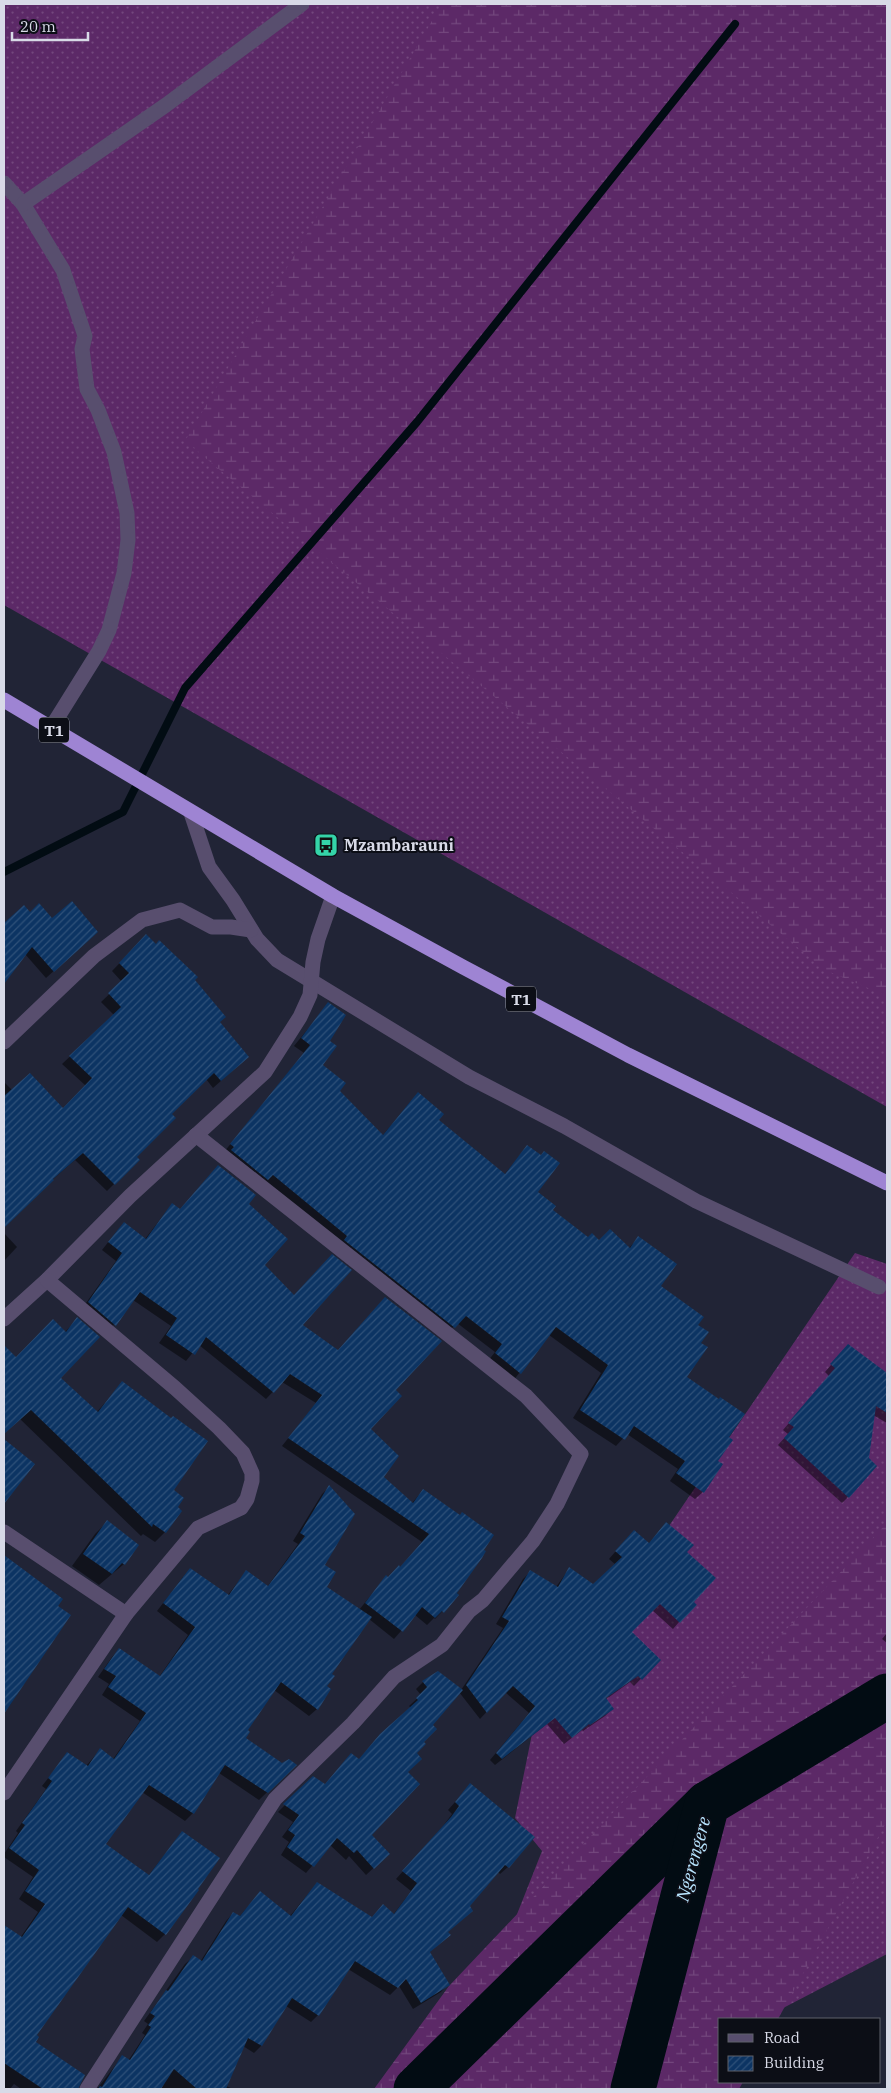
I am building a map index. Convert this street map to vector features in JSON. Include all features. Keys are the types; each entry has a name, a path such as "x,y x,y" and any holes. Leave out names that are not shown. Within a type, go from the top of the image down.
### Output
{"highway":[{"name":"T1","path":"4,700 333,896 628,1055 887,1183"}],"street":[{"path":"23,204 166,106 302,4"},
{"path":"4,183 23,204 63,270 85,336 82,349 86,389 98,410 114,452 127,513 128,540 124,573 109,630 99,651 51,728"},
{"path":"192,813 209,867 263,947 274,957 449,1066 564,1126 696,1201 879,1287"},
{"path":"4,1319 48,1280 130,1196 265,1072 300,1017 310,995 318,939 333,896"},
{"path":"4,1042 94,956 142,920 180,910 212,927 251,930"},
{"path":"87,2089 275,1799 353,1723 394,1678 442,1646 469,1611 483,1600 533,1541 557,1504 581,1454 526,1396 196,1135"},
{"path":"4,1793 126,1614 198,1528 241,1508 250,1491 252,1473 243,1453 219,1428 48,1280"},
{"path":"4,1532 126,1614"}],"green space":[{"path":"4,4 452,4 887,254 887,1107 4,605"},
{"path":"442,4 887,4 887,996 825,970 185,441"},
{"path":"855,1253 887,1264 887,1954 764,2018 718,2018 448,2089 542,1851 515,1818 534,1724"},
{"path":"887,1523 887,1821 779,2018 718,2018 718,2083 742,2083 739,2089 374,2089 449,1986"}],"building":[{"path":"72,901 98,932 54,972 32,947 4,984 4,923 24,905 30,912 39,903 52,918"},
{"path":"146,934 156,944 159,940 198,977 195,980 226,1017 220,1022 249,1057 221,1081 214,1073 172,1114 176,1118 137,1157 140,1160 115,1185 83,1153 53,1179 4,1228 4,1096 30,1073 63,1108 92,1078 69,1056 121,1007 108,993 129,973 119,963"},
{"path":"328,1002 346,1015 330,1041 337,1046 323,1065 346,1083 340,1091 383,1135 418,1092 444,1114 439,1120 505,1174 527,1145 541,1155 544,1151 560,1163 538,1192 556,1206 553,1210 588,1237 592,1233 599,1240 610,1229 630,1248 638,1236 677,1264 661,1286 704,1317 698,1325 709,1332 701,1343 708,1347 687,1377 745,1414 729,1437 733,1440 718,1461 723,1464 704,1493 676,1473 685,1461 634,1426 625,1440 580,1410 608,1365 556,1327 521,1374 495,1353 502,1344 466,1316 455,1328 344,1240 347,1236 273,1175 268,1180 231,1150 234,1147 230,1144 310,1045 301,1038"},
{"path":"218,1165 256,1195 249,1204 288,1239 265,1265 294,1295 332,1254 352,1270 303,1325 338,1350 385,1297 442,1341 396,1390 402,1396 371,1429 399,1456 384,1477 413,1503 423,1489 460,1515 462,1512 494,1535 484,1550 486,1551 482,1558 457,1593 459,1595 444,1613 442,1611 435,1618 422,1607 403,1632 365,1603 386,1575 388,1577 399,1565 400,1567 429,1534 288,1438 322,1395 290,1374 274,1393 206,1337 195,1355 166,1335 177,1318 140,1292 116,1326 88,1302 122,1253 108,1242 124,1222 146,1239 172,1203 180,1209"},
{"path":"77,1317 100,1337 61,1378 98,1412 122,1381 171,1418 173,1416 208,1441 174,1490 184,1498 178,1507 182,1511 166,1533 153,1524 152,1527 31,1410 4,1434 4,1345 16,1357 53,1319 66,1332"},
{"path":"848,1344 887,1373 887,1413 876,1406 869,1458 877,1466 849,1498 784,1438 794,1427 788,1423 835,1368 830,1364"},
{"path":"4,1439 35,1464 4,1504"},
{"path":"329,1485 355,1514 325,1565 336,1572 327,1587 372,1617 332,1674 335,1676 327,1686 331,1689 318,1710 281,1682 248,1730 250,1732 246,1738 282,1763 289,1759 297,1765 268,1793 225,1765 194,1814 149,1785 106,1844 149,1875 182,1831 220,1858 166,1935 128,1907 37,2035 39,2037 36,2042 85,2075 78,2089 43,2089 4,2063 4,1925 22,1937 45,1904 25,1891 39,1870 9,1848 25,1825 22,1823 52,1781 48,1778 67,1752 88,1766 100,1748 114,1759 146,1713 108,1687 116,1676 104,1669 119,1648 160,1676 195,1627 163,1603 190,1568 229,1595 246,1570 268,1586 305,1536 300,1533"},
{"path":"107,1520 139,1545 125,1565 122,1563 112,1574 83,1554"},
{"path":"666,1522 694,1545 687,1552 716,1578 694,1602 697,1605 680,1623 660,1604 632,1632 661,1660 642,1680 638,1676 606,1698 614,1709 589,1724 572,1738 555,1718 502,1759 496,1753 535,1706 513,1686 487,1713 466,1685 509,1621 502,1617 530,1570 558,1587 569,1567 593,1584 622,1557 615,1551 634,1530 649,1543"},
{"path":"4,1555 63,1599 58,1606 71,1615 4,1714"},
{"path":"438,1671 463,1690 433,1725 437,1729 424,1742 426,1744 417,1753 422,1759 408,1772 420,1784 372,1835 390,1854 374,1869 357,1850 354,1853 337,1838 314,1867 287,1847 295,1835 288,1830 299,1815 283,1804 313,1776 325,1784 351,1753 359,1759 380,1734 418,1700 416,1698 427,1687 422,1681"},
{"path":"470,1783 535,1837 509,1868 505,1865 470,1906 473,1911 448,1932 451,1935 430,1952 450,1985 421,2003 406,1979 398,1988 355,1961 319,2016 292,1998 262,2046 248,2038 226,2089 197,2089 174,2069 161,2089 98,2089 100,2086 102,2087 122,2055 130,2060 151,2027 148,2025 155,2016 150,2013 193,1955 202,1961 233,1912 240,1916 260,1891 291,1916 317,1882 372,1917 383,1904 394,1914 417,1883 402,1871 451,1817 459,1806 455,1802"}],"waterway":[{"path":"4,872 123,812 185,688 417,422 735,24"},
{"name":"Ngerengere","path":"633,2089 707,1804 887,1696"},
{"path":"416,2089 707,1804"}],"place":[{"name":"Mzambarauni","path":"326,845"}]}
